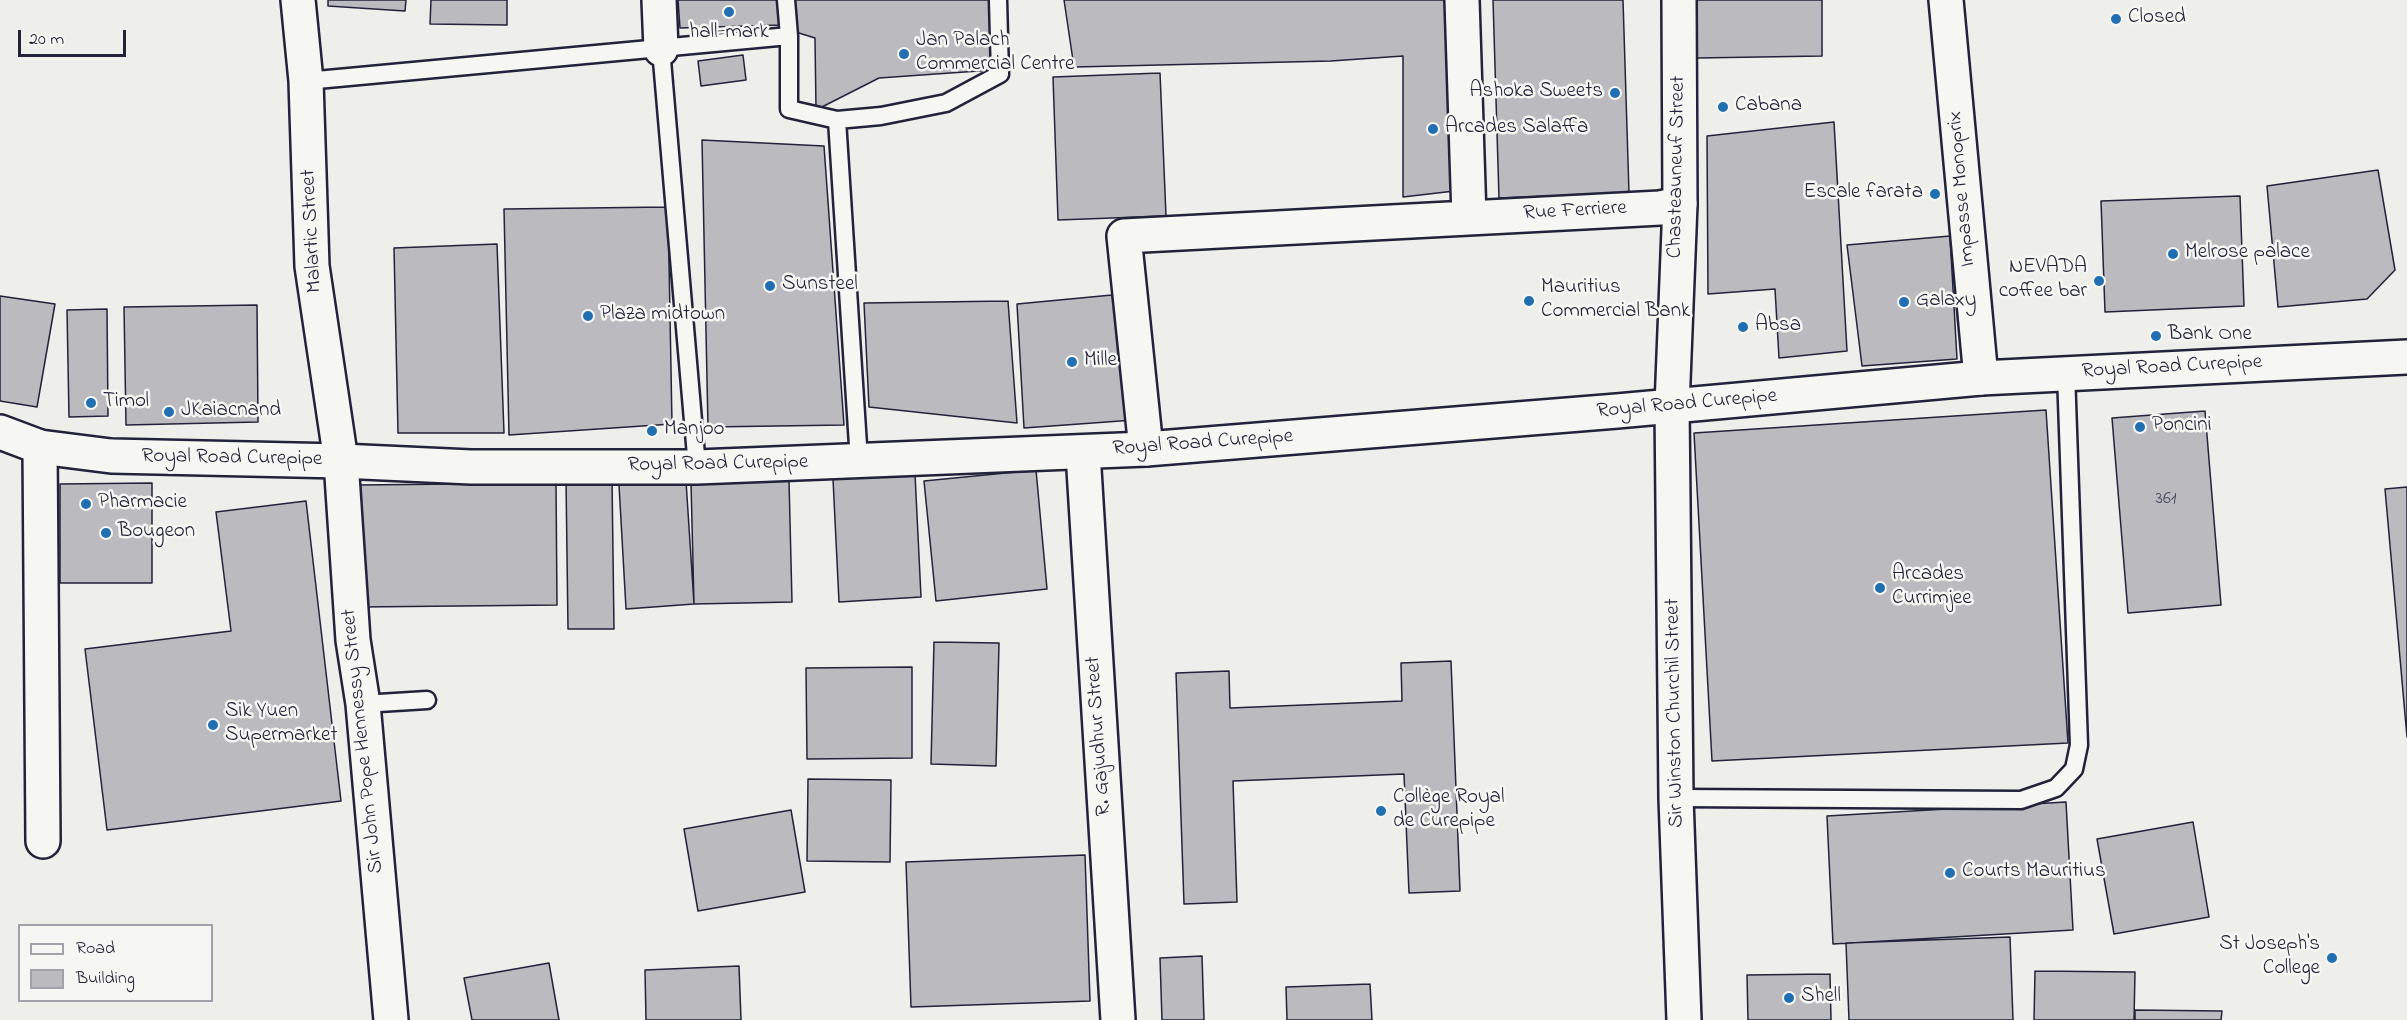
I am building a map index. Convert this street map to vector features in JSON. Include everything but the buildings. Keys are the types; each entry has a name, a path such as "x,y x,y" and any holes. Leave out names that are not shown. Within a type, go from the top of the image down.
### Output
{"street":[{"name":"Malartic Street","path":"298,0 306,81 312,266 341,461"},
{"path":"659,0 661,49"},
{"path":"1462,0 1469,217"},
{"name":"Chasteauneuf Street","path":"1672,406 1680,204 1679,0"},
{"name":"Impasse Monoprix","path":"1946,0 1981,378"},
{"name":"Rue Ferriere","path":"1146,449 1124,236 1660,208 1680,204"},
{"name":"Royal Road Curepipe","path":"0,432 40,447 111,456 341,461 471,467 697,467 1146,449 1981,378 2407,357"},
{"name":"Sir Winston Churchil Street","path":"1672,406 1676,798 1684,1020"},
{"path":"40,447 43,841"},
{"name":"R. Gajudhur Street","path":"1083,453 1118,1020"},
{"name":"Sir John Pope Hennessy Street","path":"341,461 353,640 363,704 391,1020"}],"lane":[{"path":"786,0 789,36 789,109 837,120 880,116 946,103 1000,74 998,0"},
{"path":"306,81 789,36"},
{"path":"661,49 697,467"},
{"path":"837,120 859,461"},
{"path":"1676,798 2021,800 2056,788 2074,769 2079,745 2066,373"},
{"path":"363,704 427,700"}],"place":[{"name":"hall-mark","path":"729,12"},
{"name":"Closed","path":"2116,19"},
{"name":"Jan Palach Commercial Centre","path":"904,54"},
{"name":"Ashoka Sweets","path":"1615,93"},
{"name":"Cabana","path":"1723,107"},
{"name":"Arcades Salaffa","path":"1433,129"},
{"name":"Escale farata","path":"1935,194"},
{"name":"Melrose palace","path":"2173,254"},
{"name":"NEVADA coffee bar","path":"2099,281"},
{"name":"Sunsteel","path":"770,286"},
{"name":"Mauritius Commercial Bank","path":"1529,301"},
{"name":"Galaxy","path":"1904,302"},
{"name":"Plaza midtown","path":"588,316"},
{"name":"Absa","path":"1743,327"},
{"name":"Bank One","path":"2156,336"},
{"name":"Mille","path":"1072,362"},
{"name":"Timol","path":"91,403"},
{"name":"JKaiacnand","path":"169,412"},
{"name":"Poncini","path":"2140,427"},
{"name":"Manjoo","path":"652,431"},
{"name":"Pharmacie","path":"86,504"},
{"name":"Bougeon","path":"106,533"},
{"name":"Arcades Currimjee","path":"1880,588"},
{"name":"Sik Yuen Supermarket","path":"213,725"},
{"name":"Collège Royal de Curepipe","path":"1381,811"},
{"name":"Courts Mauritius","path":"1950,873"},
{"name":"St Joseph's College","path":"2332,958"},
{"name":"Shell","path":"1789,998"}]}
